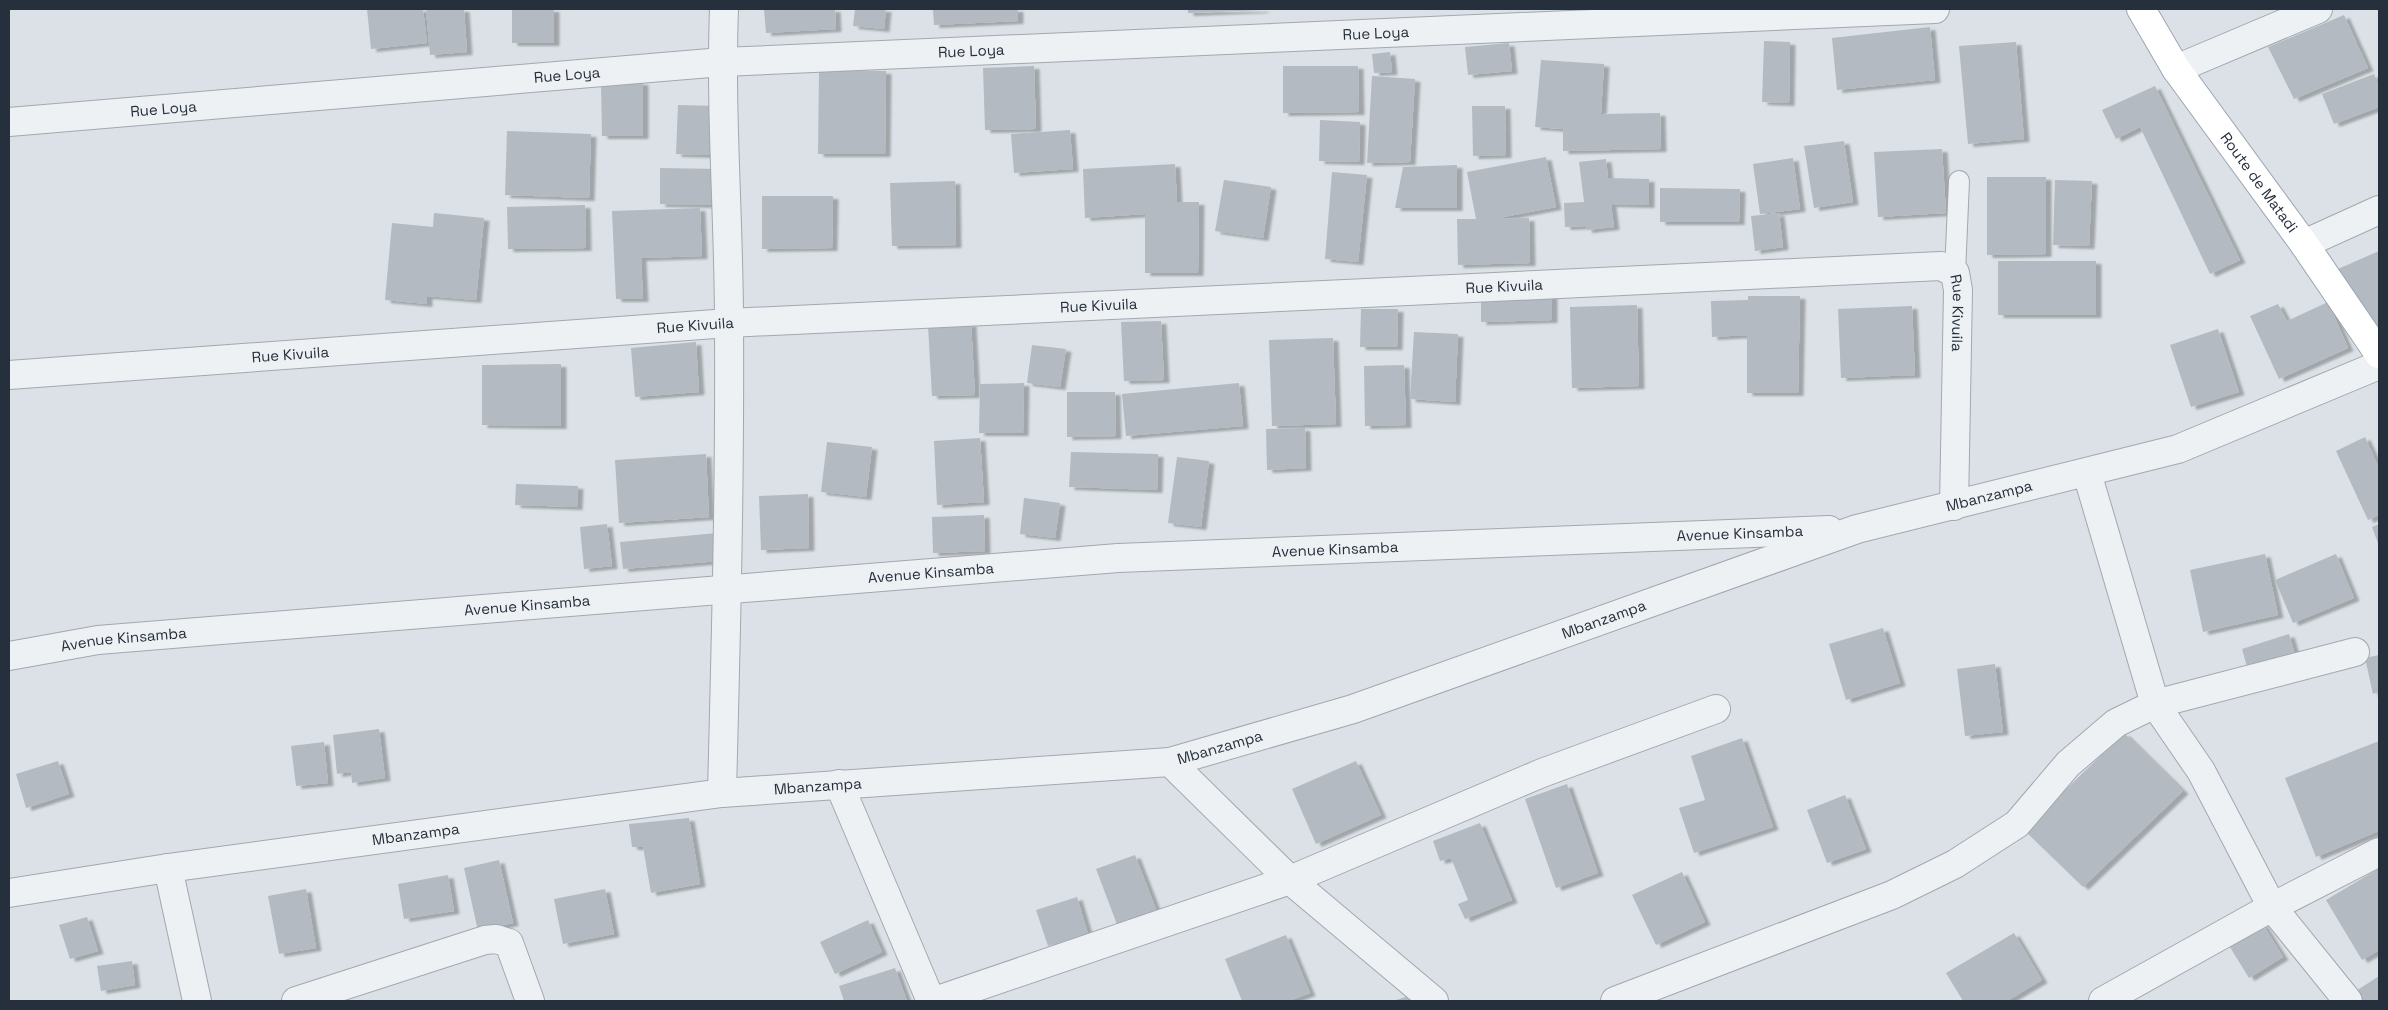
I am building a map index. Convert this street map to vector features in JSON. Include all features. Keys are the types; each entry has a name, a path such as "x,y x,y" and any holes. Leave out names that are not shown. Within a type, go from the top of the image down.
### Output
{"main road":[{"name":"Route de Matadi","path":"2141,9 2176,69 2304,244 2379,354"}],"street":[{"path":"722,793 727,590 729,323 722,62 724,9"},
{"name":"Rue Loya","path":"9,122 722,62 1935,9"},
{"path":"2176,69 2318,9"},
{"path":"2304,244 2379,210"},
{"name":"Rue Kivuila","path":"9,375 729,323 1941,266 1956,273 1958,290 1954,506"},
{"name":"Mbanzampa","path":"9,893 168,868 722,793 1170,762 1353,709 1857,529 2178,449 2379,366"},
{"path":"2086,473 2155,704 2201,771 2272,907 2348,1001"},
{"name":"Avenue Kinsamba","path":"9,656 98,640 1118,558 1857,529"},
{"path":"1615,1001 1892,895 1955,864 2017,824 2068,764 2116,723 2155,704 2355,652"},
{"path":"839,784 933,1001 1290,880 1542,773 1716,710"},
{"path":"1170,762 1290,880 1434,1001"},
{"path":"2103,1001 2272,907 2379,852"},
{"path":"168,868 196,1001"},
{"path":"296,1001 485,940 496,939 509,943 530,1001"}],"lane":[{"path":"1956,273 1959,181"}],"building":[{"path":"367,9 423,9 427,43 371,49"},
{"path":"426,9 464,9 467,52 430,55"},
{"path":"512,9 554,9 554,43 512,43"},
{"path":"764,9 835,9 836,29 766,33"},
{"path":"855,9 886,9 884,29 853,26"},
{"path":"933,9 1018,9 1018,21 934,25"},
{"path":"1188,9 1263,9 1263,10 1188,13"},
{"path":"2344,15 2368,68 2294,99 2268,47"},
{"path":"1930,27 1935,80 1837,90 1832,38"},
{"path":"1764,41 1790,42 1789,103 1762,102"},
{"path":"2016,42 2024,139 1968,144 1959,46"},
{"path":"1509,43 1512,71 1468,75 1465,47"},
{"path":"1390,52 1392,72 1374,73 1372,54"},
{"path":"1541,60 1604,64 1601,114 1660,113 1661,149 1563,151 1563,129 1535,127"},
{"path":"1034,66 1036,129 985,130 983,68"},
{"path":"1283,66 1358,66 1359,112 1283,113"},
{"path":"819,70 886,71 885,154 818,154"},
{"path":"2374,74 2379,86 2379,107 2334,124 2322,94"},
{"path":"1372,76 1415,79 1410,162 1367,163"},
{"path":"601,82 643,82 643,136 602,136"},
{"path":"2155,86 2240,260 2210,274 2140,127 2116,139 2102,110"},
{"path":"678,105 717,106 715,155 676,154"},
{"path":"1472,106 1505,106 1506,155 1473,156"},
{"path":"1320,120 1360,122 1359,162 1319,161"},
{"path":"1070,130 1073,169 1014,173 1011,134"},
{"path":"507,131 591,134 589,198 505,195"},
{"path":"1844,141 1853,202 1814,208 1804,146"},
{"path":"1942,149 1946,213 1878,217 1874,152"},
{"path":"1546,157 1556,207 1493,219 1529,218 1530,263 1458,265 1457,219 1476,219 1467,172"},
{"path":"1793,158 1800,209 1760,214 1753,164"},
{"path":"1606,159 1608,178 1649,179 1649,205 1611,204 1614,227 1587,230 1586,226 1565,227 1564,203 1584,202 1579,162"},
{"path":"1175,164 1177,202 1199,202 1198,273 1145,273 1145,214 1085,218 1083,169"},
{"path":"1457,165 1457,208 1395,208 1403,167"},
{"path":"660,168 720,169 720,205 660,204"},
{"path":"1332,172 1367,175 1358,262 1325,259"},
{"path":"1987,177 2046,177 2046,254 1987,255"},
{"path":"1224,180 1271,187 1263,238 1215,231"},
{"path":"2055,180 2092,181 2089,246 2053,245"},
{"path":"955,181 956,245 892,246 890,183"},
{"path":"1660,188 1740,189 1739,222 1660,222"},
{"path":"762,196 833,196 832,248 762,249"},
{"path":"585,205 586,248 508,249 507,207"},
{"path":"700,208 702,256 641,258 643,299 616,299 612,211"},
{"path":"434,213 484,218 476,300 427,296 427,304 385,300 392,223 433,227"},
{"path":"1779,213 1783,247 1755,251 1751,216"},
{"path":"2379,251 2379,332 2368,337 2338,269"},
{"path":"1998,261 2096,261 2096,315 1998,315"},
{"path":"1552,292 1552,320 1481,322 1481,293"},
{"path":"1748,296 1800,296 1798,393 1747,393 1747,335 1712,337 1711,301 1748,300"},
{"path":"2328,302 2348,348 2279,379 2250,316 2278,304 2287,321"},
{"path":"1637,305 1639,386 1572,388 1570,307"},
{"path":"1912,306 1915,375 1841,378 1838,309"},
{"path":"1361,309 1398,309 1397,347 1360,347"},
{"path":"1161,321 1164,380 1124,381 1121,322"},
{"path":"971,323 975,395 932,396 928,326"},
{"path":"2218,329 2239,392 2191,407 2170,345"},
{"path":"1414,332 1458,334 1455,402 1410,399"},
{"path":"1333,338 1336,424 1272,426 1269,340"},
{"path":"696,342 699,392 635,397 631,348"},
{"path":"1032,345 1066,349 1060,387 1027,383"},
{"path":"561,364 561,426 482,425 482,365"},
{"path":"1404,365 1406,425 1365,426 1364,366"},
{"path":"1024,383 1023,433 979,433 980,384"},
{"path":"1239,383 1243,426 1126,436 1122,394"},
{"path":"1067,392 1115,392 1116,436 1067,437"},
{"path":"1305,428 1306,468 1267,470 1266,429"},
{"path":"2365,437 2379,468 2379,515 2368,520 2336,451"},
{"path":"980,438 984,502 937,505 934,441"},
{"path":"827,442 872,447 866,497 821,492"},
{"path":"1071,452 1158,454 1157,490 1069,487"},
{"path":"706,454 709,517 619,523 615,460"},
{"path":"1177,457 1209,461 1201,527 1168,523"},
{"path":"516,484 578,486 577,507 515,505"},
{"path":"808,494 809,548 761,550 759,496"},
{"path":"1024,498 1060,503 1055,538 1020,534"},
{"path":"984,515 985,551 933,553 932,517"},
{"path":"607,524 612,566 584,569 580,527"},
{"path":"2379,524 2379,546 2372,527"},
{"path":"717,533 719,561 623,569 620,542"},
{"path":"2265,554 2278,615 2203,632 2190,570"},
{"path":"2336,554 2354,598 2293,623 2275,580"},
{"path":"1883,628 1900,683 1846,700 1829,644"},
{"path":"2289,634 2296,658 2249,674 2242,649"},
{"path":"2379,655 2379,692 2373,694 2365,658"},
{"path":"1995,664 2003,732 1965,736 1957,669"},
{"path":"379,729 385,778 352,783 351,772 337,774 333,735"},
{"path":"2124,733 2183,791 2083,887 2024,830"},
{"path":"1742,738 1773,827 1694,853 1679,808 1705,800 1691,756"},
{"path":"2379,741 2379,831 2316,857 2285,778"},
{"path":"324,742 328,783 296,786 291,746"},
{"path":"58,761 69,794 26,808 16,774"},
{"path":"1356,761 1381,815 1316,844 1292,789"},
{"path":"1567,784 1598,873 1556,888 1525,799"},
{"path":"1845,795 1866,849 1827,863 1807,810"},
{"path":"689,818 700,884 651,893 643,847 632,847 629,824"},
{"path":"1480,823 1512,900 1465,919 1458,904 1468,900 1451,858 1440,861 1433,841"},
{"path":"1135,855 1157,912 1118,927 1096,869"},
{"path":"499,860 513,923 478,931 464,868"},
{"path":"2378,869 2379,950 2362,960 2326,900"},
{"path":"1682,872 1705,922 1656,945 1632,895"},
{"path":"448,875 454,911 404,919 398,884"},
{"path":"306,889 316,948 279,954 268,896"},
{"path":"605,889 614,934 563,944 554,899"},
{"path":"1077,897 1088,934 1048,946 1036,910"},
{"path":"87,917 98,951 70,959 59,925"},
{"path":"868,920 882,952 835,974 820,942"},
{"path":"2262,923 2283,957 2249,978 2228,944"},
{"path":"2014,933 2042,980 2007,1001 1963,1001 1946,973"},
{"path":"1286,935 1310,993 1289,1001 1242,1001 1225,959"},
{"path":"132,961 135,985 101,991 97,966"},
{"path":"895,968 907,1001 844,1001 839,986"},
{"path":"2379,976 2379,1001 2363,1001 2356,991"},
{"path":"1412,995 1414,1001 1393,1001"}]}
